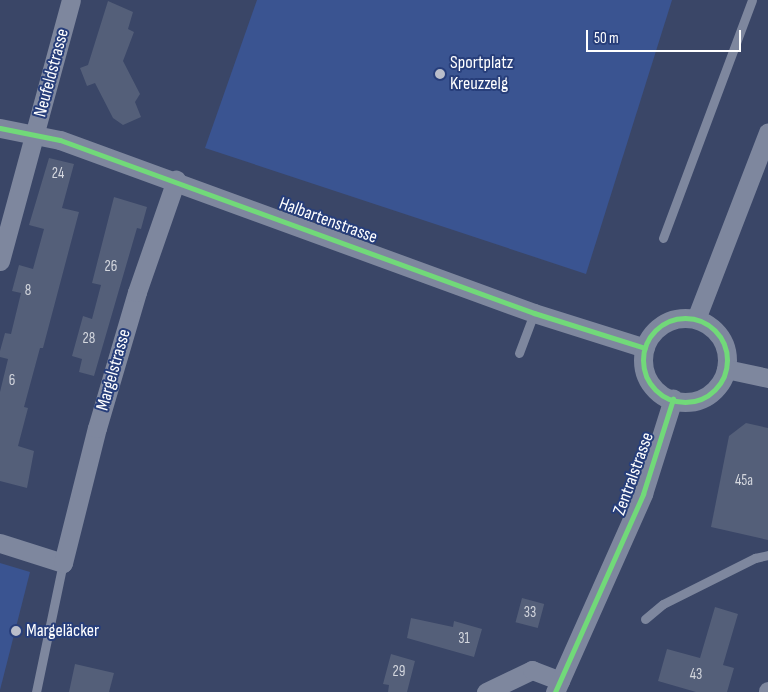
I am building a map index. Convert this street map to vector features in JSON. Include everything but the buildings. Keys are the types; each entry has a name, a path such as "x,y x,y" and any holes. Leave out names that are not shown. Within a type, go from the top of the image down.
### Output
{"street":[{"name":"Neufeldstrasse","path":"0,261 72,0"},
{"name":"Halbartenstrasse","path":"0,128 60,140 176,180 534,313 645,348"},
{"path":"696,319 768,132"},
{"name":"Margelstrasse","path":"63,563 97,428 143,294 176,180"},
{"path":"696,319 711,326 721,338 727,353 726,369 722,380 706,396 690,401 673,399 652,385 644,361 645,348 650,336 671,320 696,319"},
{"path":"726,369 768,378"},
{"name":"Zentralstrasse","path":"558,686 643,494 673,399"},
{"path":"0,543 63,563"},
{"path":"486,692 532,670 558,686"}],"lane":[{"path":"663,238 752,0"},
{"path":"519,354 534,313"},
{"path":"645,619 663,604 755,558 768,555"},
{"path":"36,692 63,563"}],"shaded area":[{"name":"Sportplatz Kreuzzelg","path":"257,0 672,0 586,274 205,148"},
{"path":"0,563 30,572 0,690"}],"cycle path":[{"path":"0,128 60,140 534,313 645,348"},
{"path":"685,318 708,325 720,337 727,360 720,383 708,395 685,402 662,395 650,383 643,360 650,337 662,325 685,318"},
{"path":"555,692 643,494 673,399"}],"place":[{"name":"Sportplatz Kreuzzelg","path":"440,74"},
{"name":"Margeläcker","path":"16,631"}]}
